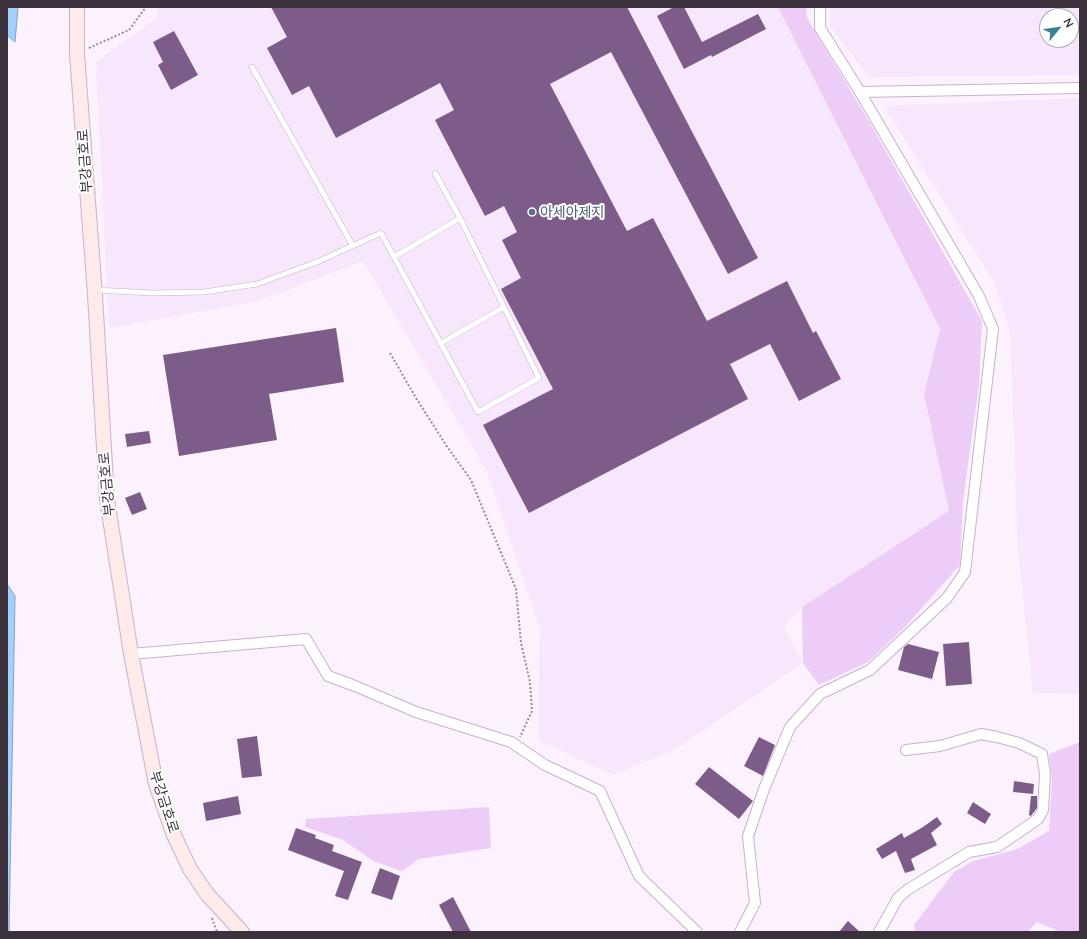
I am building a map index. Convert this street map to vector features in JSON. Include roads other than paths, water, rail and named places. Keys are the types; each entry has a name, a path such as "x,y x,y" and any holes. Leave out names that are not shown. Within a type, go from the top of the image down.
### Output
{"street":[{"name":"부강금호로","path":"77,7 77,54 107,499 131,654 156,784 173,833 190,869 207,894 242,932"},
{"path":"740,932 755,903 748,836 764,789 790,727 820,694 870,670 947,598 965,572 993,329 979,296 860,92 820,28 820,7"},
{"path":"860,92 1080,88"},
{"path":"131,654 306,639 328,676 416,712 511,742 545,765 600,791 640,876 697,932"},
{"path":"879,932 898,898 907,890 969,852 997,847 1038,819 1043,810 1045,774 1042,754 1019,743 980,734 940,746 906,750"}],"lane":[{"path":"252,67 353,246"},
{"path":"94,290 152,293 204,292 257,284 317,262 381,233 478,412 539,378 460,218 435,173"},
{"path":"394,257 460,218"},
{"path":"441,343 504,307"}],"water":[{"path":"7,7 18,7 15,42 7,35"},
{"path":"7,584 15,596 9,932 7,932"}],"place":[{"name":"아세아제지","path":"532,212"}]}
